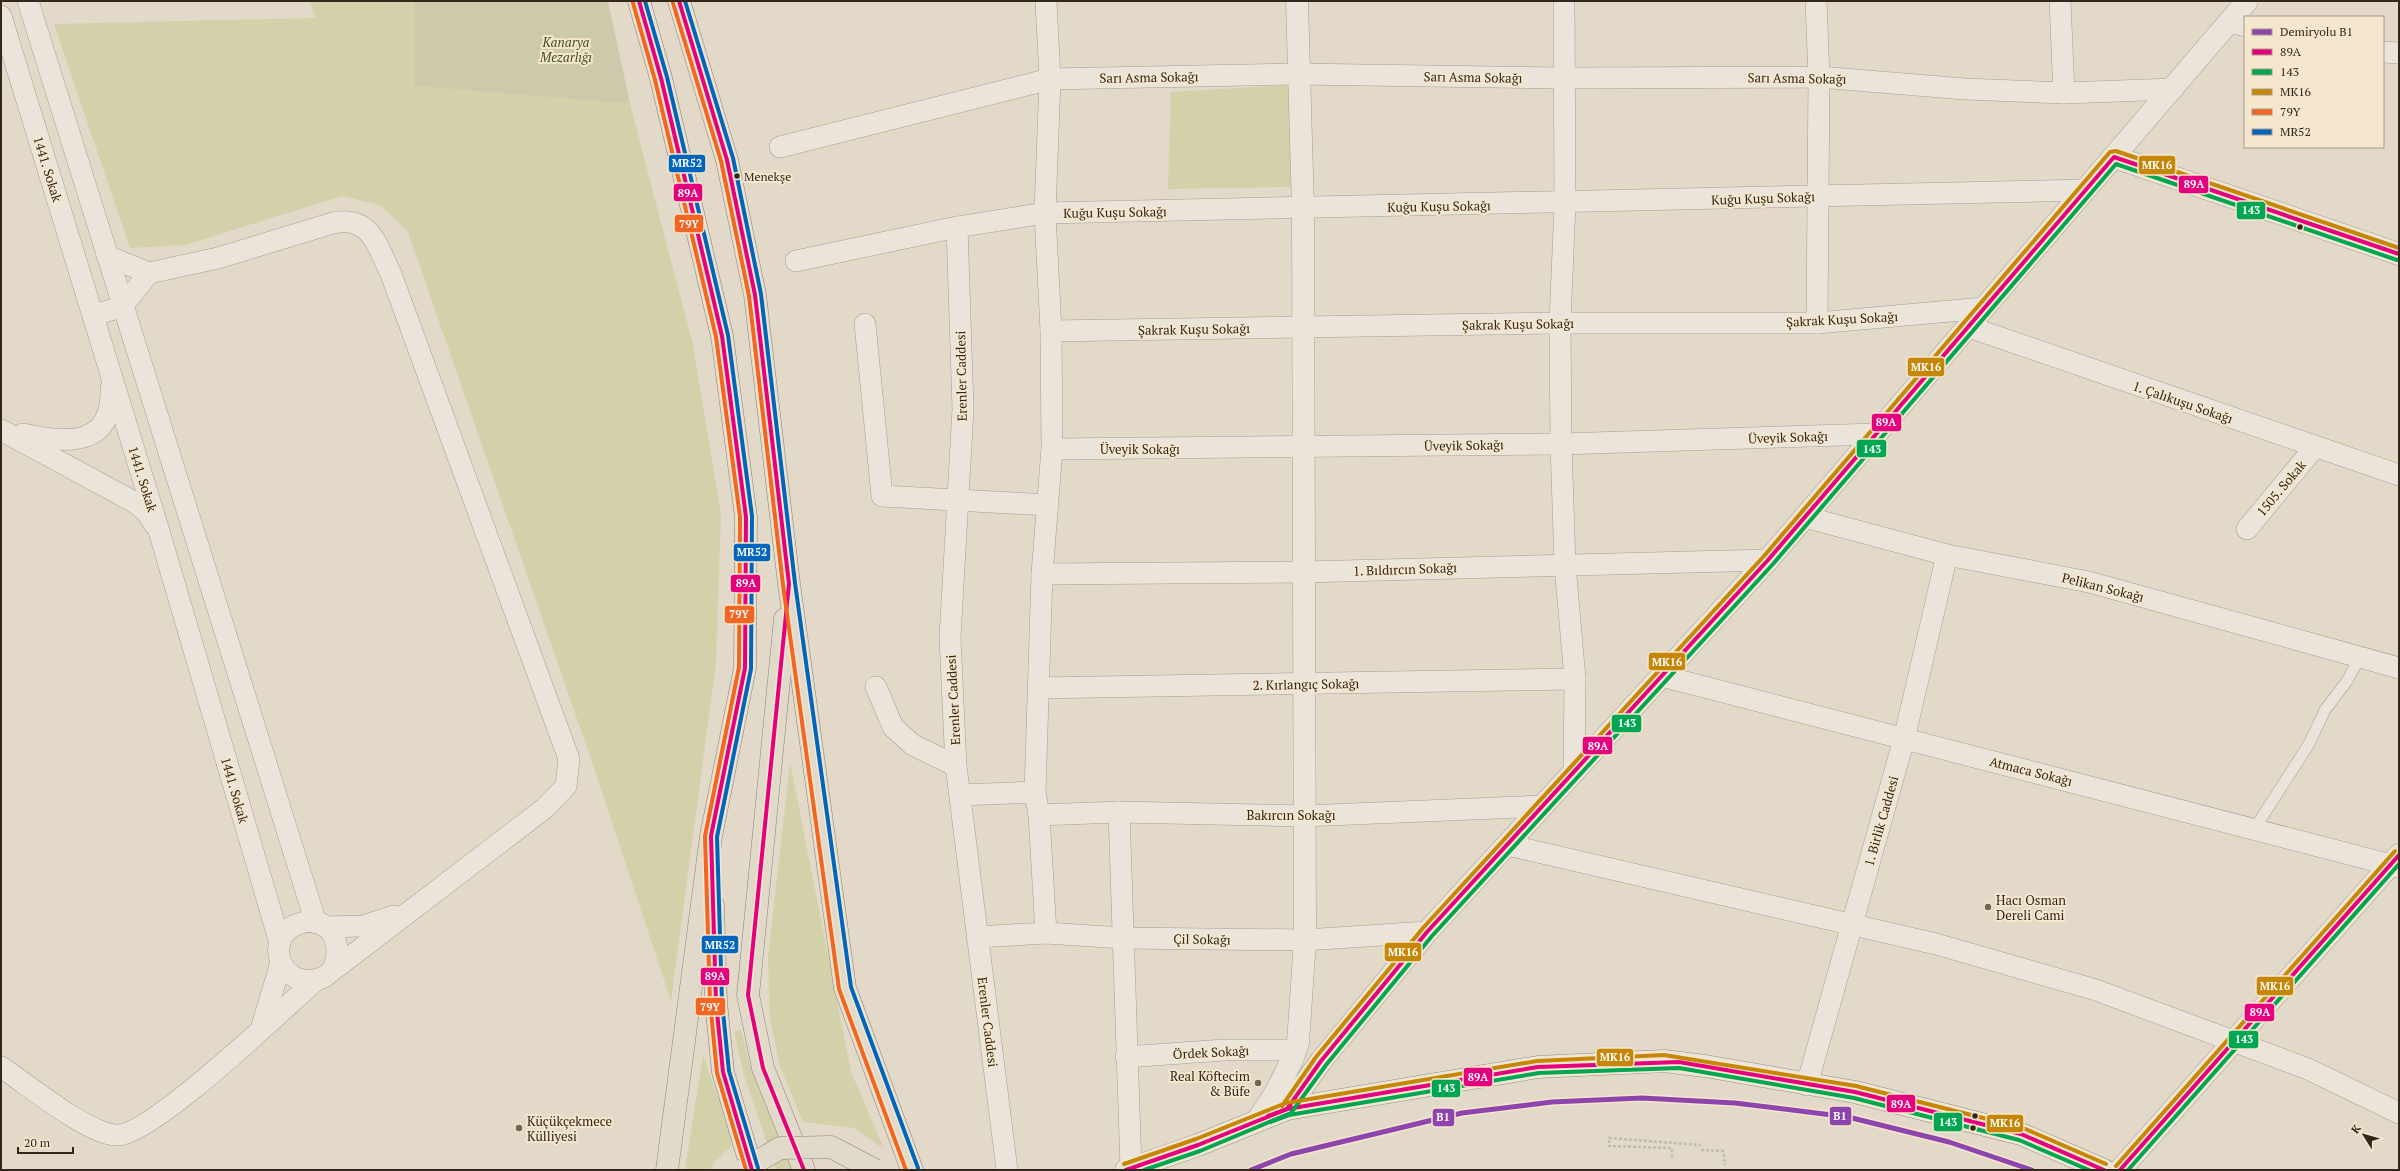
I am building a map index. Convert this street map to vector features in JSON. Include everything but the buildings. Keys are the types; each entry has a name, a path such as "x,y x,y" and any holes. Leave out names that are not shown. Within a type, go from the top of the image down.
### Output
{"main road":[{"path":"639,1 661,78 722,336 746,517 745,668 710,836 667,1170"},
{"path":"679,1 727,160 755,295 789,584 845,988 912,1170"},
{"path":"789,584 748,994 763,1068 804,1170"},
{"path":"710,836 716,1002 723,1072 752,1170"},
{"path":"743,1170 780,1148 831,1147 875,1170"}],"street":[{"path":"28,1 122,307 320,925 337,942 338,952 323,976 304,981 295,978 280,953"},
{"path":"1046,1 1050,79 1045,213 1051,331 1052,449 1042,574 1035,792 1039,815 1046,933"},
{"path":"1257,1121 1276,1092 1296,1050 1305,940 1303,208 1297,1"},
{"path":"1564,1 1565,203 1560,323 1561,444 1565,565 1575,679 1574,773"},
{"path":"1816,1 1819,77 1817,323"},
{"path":"2060,1 2064,93"},
{"path":"1286,1109 1314,1071 1427,932 1768,560 2173,89 2237,24 2247,1"},
{"name":"1441. Sokak","path":"1,16 159,531 280,953"},
{"path":"2384,52 2399,53"},
{"name":"Sarı Asma Sokağı","path":"780,147 1050,79 1298,74 1564,78 1819,77 1965,90 2064,93 2173,89"},
{"path":"2114,158 2399,254"},
{"name":"Kuğu Kuşu Sokağı","path":"796,261 957,227 1045,213 1565,203 2086,190"},
{"path":"1,1067 77,1119 106,1134 117,1136 140,1127 202,1082 323,976 545,808 566,786 569,759 391,274 367,228 356,222 344,221 218,258 149,273 107,256"},
{"name":"Erenler Caddesi","path":"957,227 963,408 950,638 956,766 1007,1170"},
{"path":"93,315 122,307 149,273"},
{"name":"Şakrak Kuşu Sokağı","path":"1051,331 1560,323 1817,323 1984,308"},
{"path":"865,324 882,496 1048,505"},
{"name":"1. Çalıkuşu Sokağı","path":"1968,327 2314,448 2399,475"},
{"path":"1,429 54,441 79,439 98,428 108,417 111,401 110,371"},
{"path":"1,429 134,502 146,511 159,531"},
{"name":"Üveyik Sokağı","path":"1052,449 1304,448 1561,444 1876,434"},
{"name":"1505. Sokak","path":"2247,529 2314,448"},
{"name":"Pelikan Sokağı","path":"1805,517 1947,555 2089,582 2399,668"},
{"name":"1. Birlik Caddesi","path":"1807,1085 1904,739 1947,555"},
{"name":"1. Bıldırcın Sokağı","path":"1042,574 1304,572 1768,560"},
{"name":"Atmaca Sokağı","path":"1662,676 2255,828 2397,862"},
{"name":"2. Kırlangıç Sokağı","path":"1038,688 1575,679"},
{"path":"876,687 893,727 913,745 956,766"},
{"path":"960,795 1035,792"},
{"name":"Bakırcın Sokağı","path":"1039,815 1119,812 1304,816 1543,806"},
{"path":"1119,812 1128,1169 1198,1145 1286,1109 1332,1100 1538,1067 1656,1062 1704,1066 1807,1085 1855,1092 2021,1134 2104,1170"},
{"path":"1508,845 1936,944 2096,990 2308,1069 2399,1113"},
{"path":"2120,1170 2397,862"},
{"path":"260,1030 280,953 290,928 298,924 363,926 410,911"},
{"name":"Çil Sokağı","path":"978,937 1046,933 1123,938 1305,940 1427,932"},
{"name":"Ördek Sokağı","path":"1126,1057 1224,1050 1296,1050"},
{"path":"1314,1071 1312,1078 1312,1089 1321,1099 1332,1100"}],"lane":[{"path":"2255,828 2309,744 2325,710 2347,681 2360,657"}],"path":[{"path":"1672,1157 1672,1148 1609,1146 1609,1138 1702,1145"},
{"path":"1701,1150 1723,1151 1725,1165"}],"green space":[{"path":"309,1 414,1 415,86 630,104 693,345 721,515 716,663 671,1001 593,765 408,232 380,205 342,196 185,245 130,248 54,24 316,18"},
{"name":"Kanarya Mezarlığı","path":"414,1 608,1 630,104 414,86"},
{"path":"1289,85 1293,187 1168,189 1171,92"},
{"path":"790,762 851,1072 884,1149 855,1128 803,1122 780,1066 770,1020 768,958"},
{"path":"741,1030 749,1062 795,1170 776,1170 744,1075 734,1031"},
{"path":"703,1055 734,1144 716,1160 709,1170 685,1170"}],"rail line":[{"name":"B1","path":"1251,1170 1291,1154 1462,1113 1552,1102 1642,1098 1735,1103 1848,1117 1949,1142 2032,1170"}],"transit line":[{"name":"89A","path":"639,1 661,78 722,336 746,517 745,668 711,836 716,1002 723,1072 752,1170"},
{"name":"MR52","path":"645,1 667,77 728,335 752,516 751,669 717,837 722,1002 729,1071 758,1168"},
{"name":"89A","path":"679,1 727,160 755,295 789,584 748,995 763,1068 804,1170"},
{"name":"MR52","path":"685,1 733,158 761,294 795,583 851,987 918,1168"},
{"name":"79Y","path":"633,3 655,80 716,337 740,517 739,667 705,836 710,1002 717,1073 746,1170"},
{"name":"79Y","path":"673,3 721,161 749,296 783,585 839,989 906,1170"},
{"name":"MK16","path":"1282,1106 1316,1057 1423,928 1764,556 2110,152 2116,151 2399,248"},
{"name":"89A","path":"1126,1170 1198,1145 1287,1109 1321,1061 1427,932 1768,560 2114,157 2399,254"},
{"name":"143","path":"1144,1170 1200,1151 1291,1113 1326,1065 1432,936 1773,564 2116,164 2397,260"},
{"name":"MK16","path":"2116,1166 2395,851"},
{"name":"89A","path":"2120,1170 2399,855"},
{"name":"143","path":"2128,1170 2399,864"},
{"name":"MK16","path":"1124,1164 1196,1139 1286,1103 1537,1061 1664,1055 1856,1086 2023,1128 2106,1164"},
{"name":"89A","path":"1268,1116 1287,1109 1538,1067 1679,1062 1855,1092 2021,1134 2104,1170"},
{"name":"143","path":"1270,1122 1289,1115 1539,1073 1679,1068 1854,1098 2019,1140 2089,1170"}],"place":[{"name":"Menekşe","path":"737,176"},
{"name":"Hacı Osman Dereli Cami","path":"1988,907"},
{"name":"Real Köftecim & Büfe","path":"1258,1083"},
{"name":"Küçükçekmece Külliyesi","path":"519,1128"}]}
